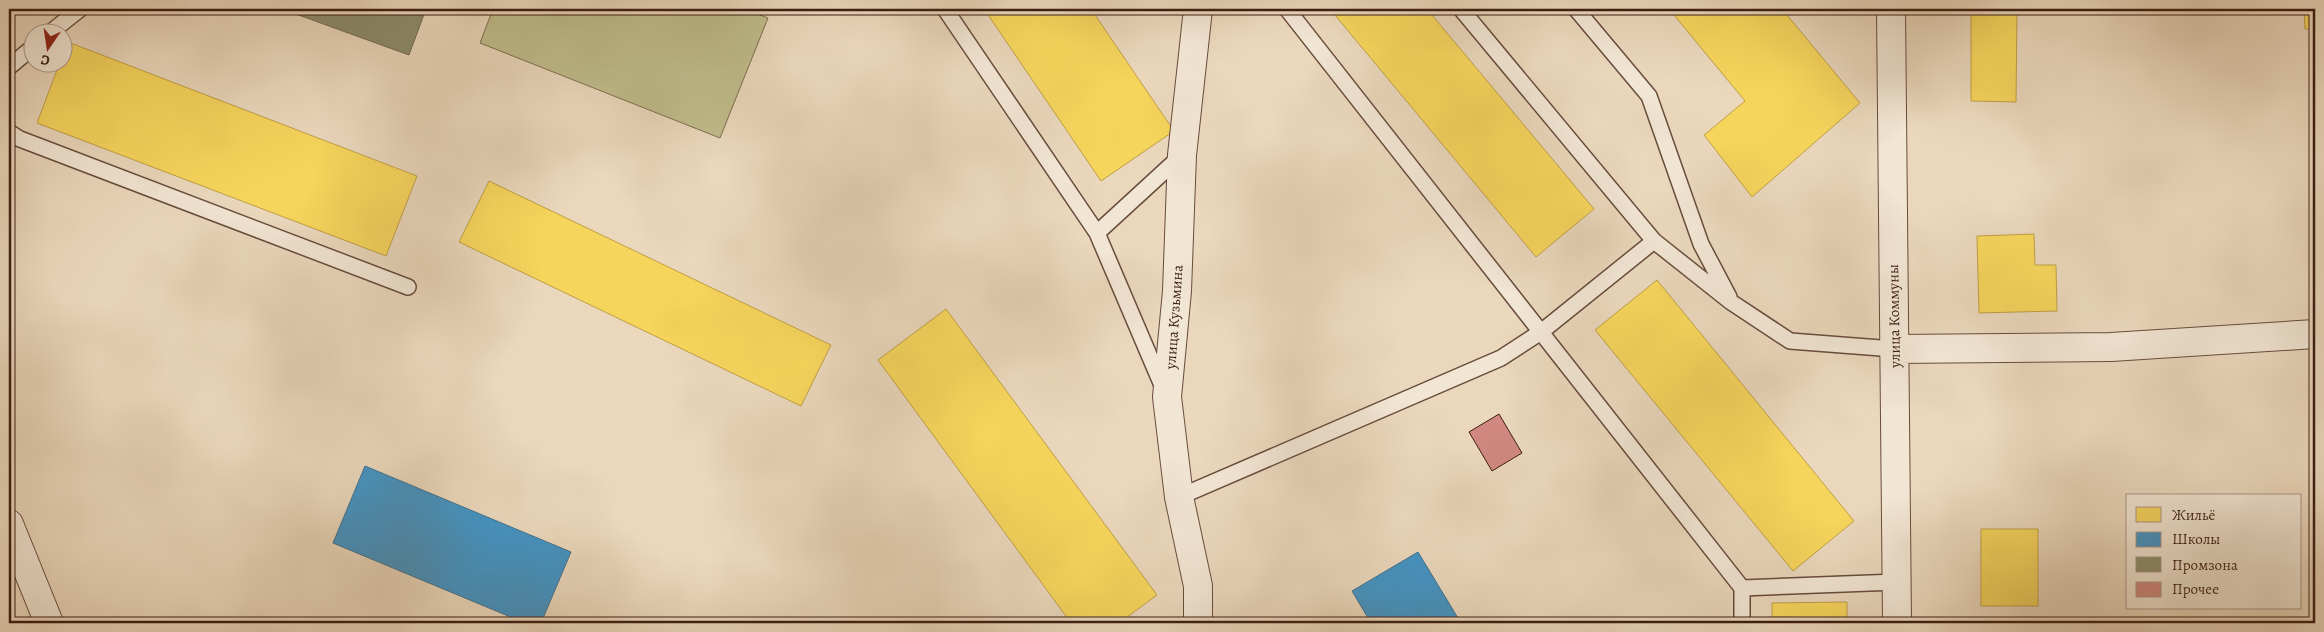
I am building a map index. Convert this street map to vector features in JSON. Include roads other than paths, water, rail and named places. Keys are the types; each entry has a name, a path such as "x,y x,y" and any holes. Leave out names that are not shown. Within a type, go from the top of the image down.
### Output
{"street":[{"name":"улица Кузьмина","path":"1198,9 1182,155 1177,291 1167,397 1179,497 1198,586 1198,623"},
{"name":"улица Коммуны","path":"1891,9 1897,623"},
{"path":"1894,349 2110,347 2315,334"},
{"path":"9,524 49,623"}],"lane":[{"path":"64,22 80,9"},
{"path":"946,9 1097,233 1167,397"},
{"path":"1287,9 1742,588 1742,623"},
{"path":"1461,9 1654,240 1731,302 1790,341 1894,349"},
{"path":"1576,9 1649,96 1701,244 1731,302"},
{"path":"9,67 22,56"},
{"path":"9,132 20,139 408,287"},
{"path":"1097,233 1182,155"},
{"path":"1179,497 1501,358 1541,332 1654,240"},
{"path":"1742,588 1897,582"}]}
